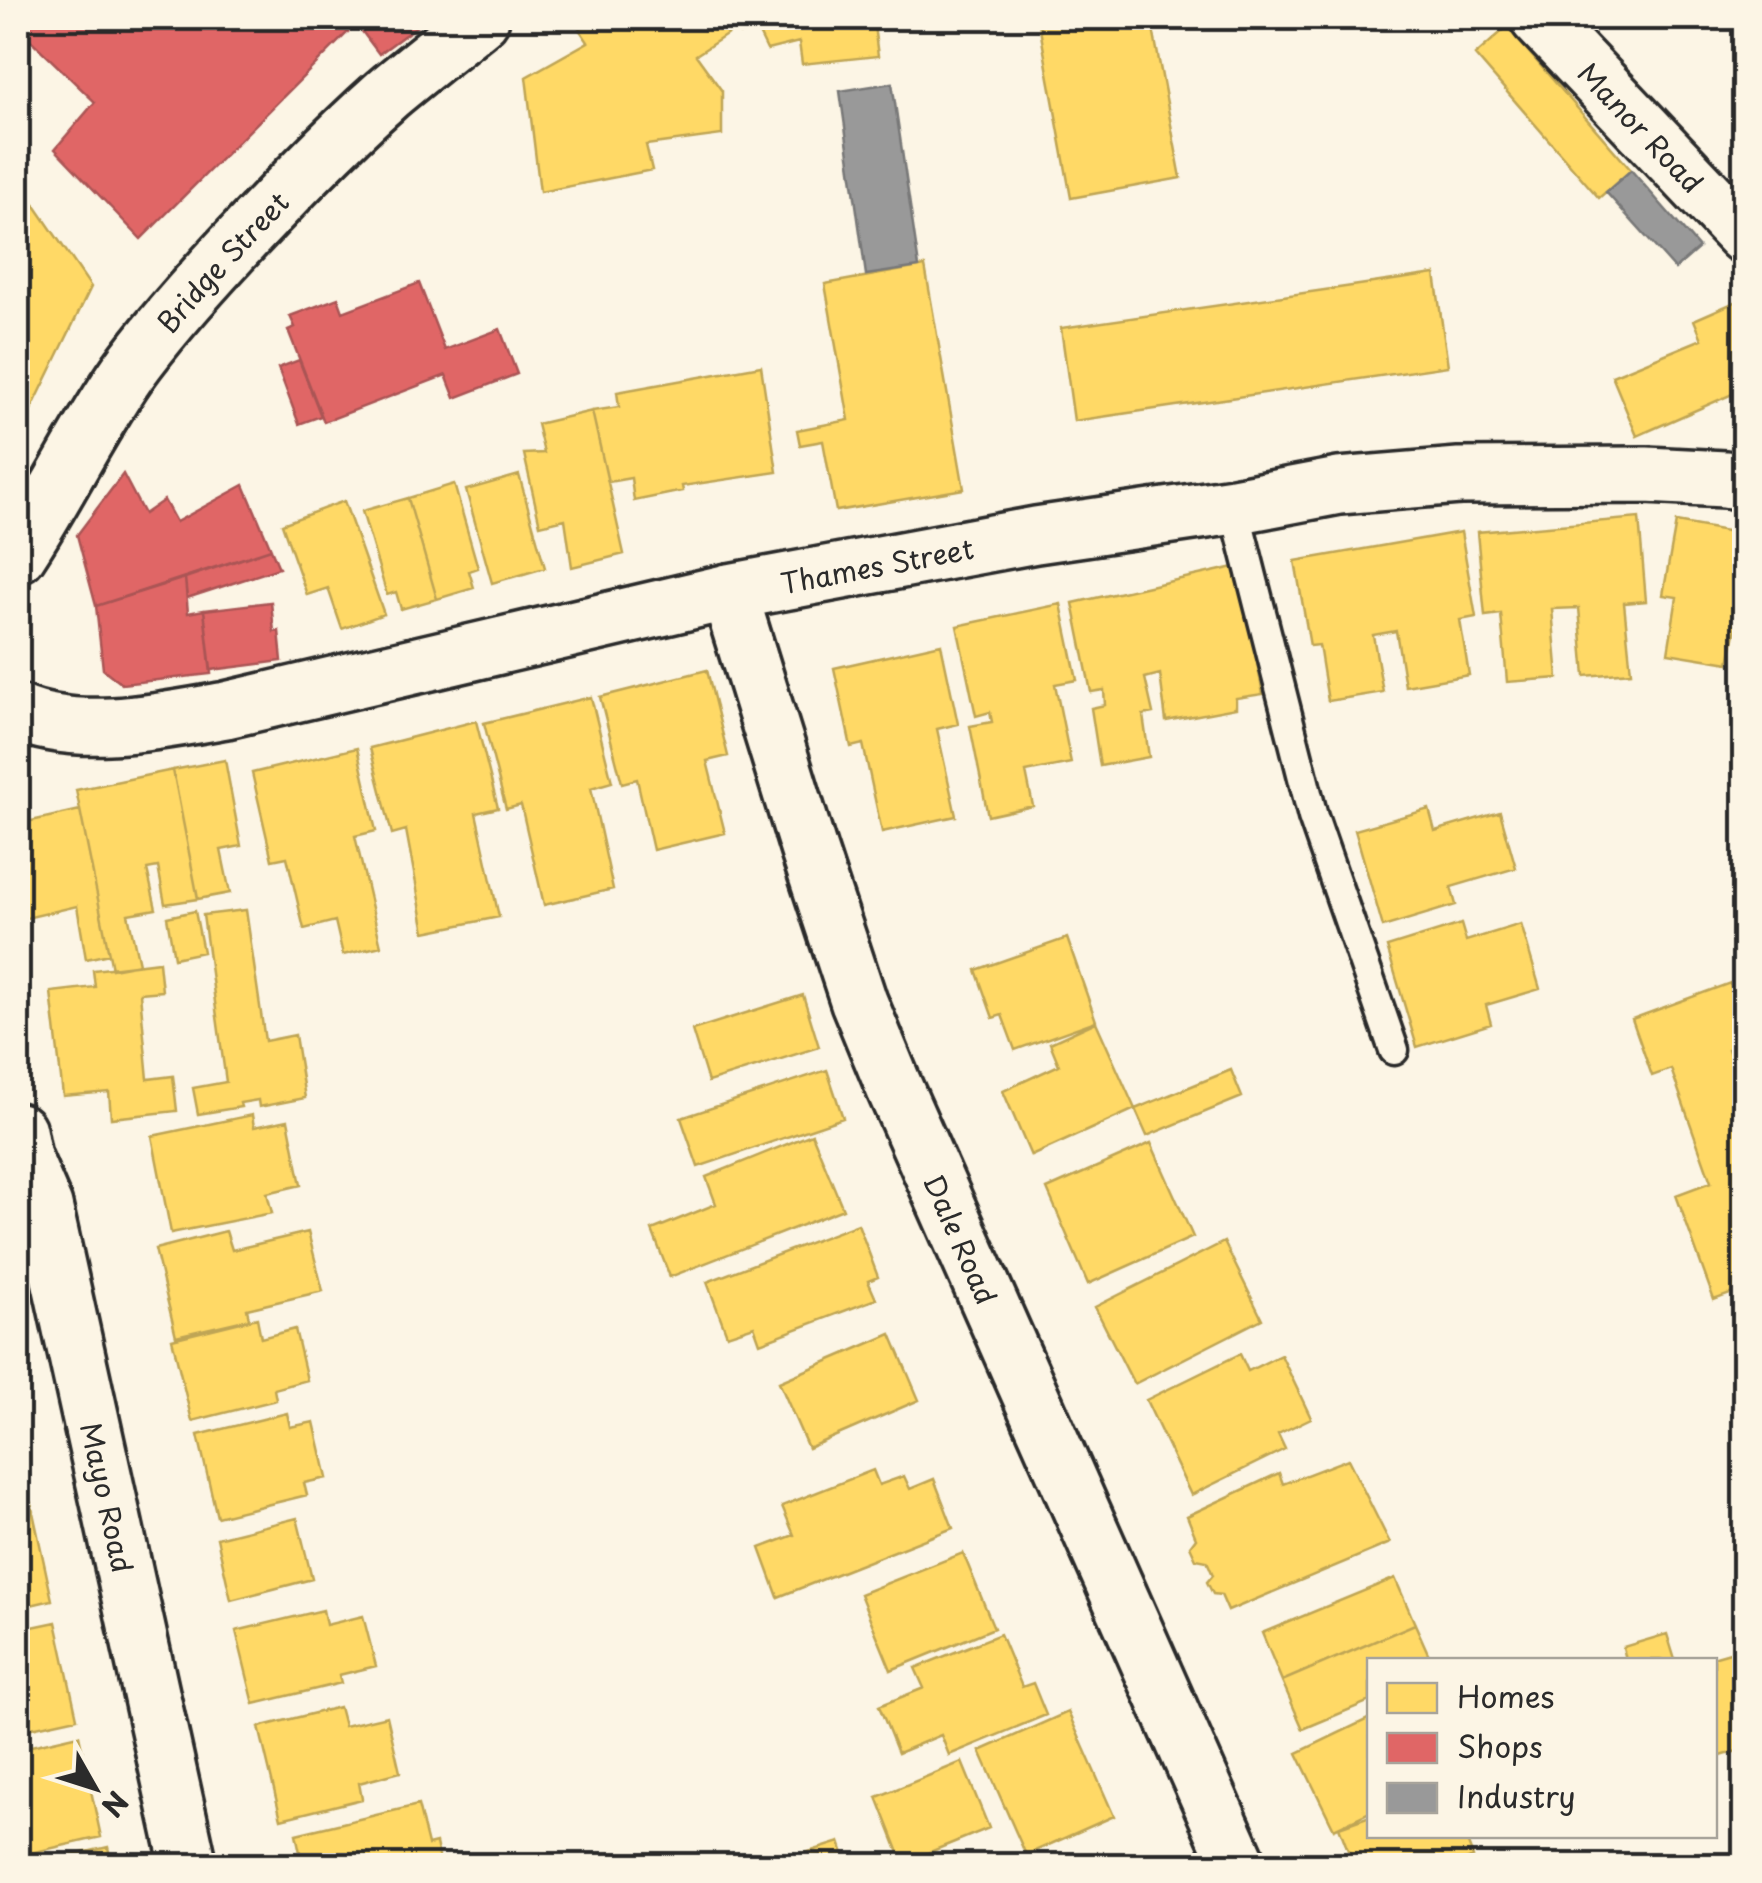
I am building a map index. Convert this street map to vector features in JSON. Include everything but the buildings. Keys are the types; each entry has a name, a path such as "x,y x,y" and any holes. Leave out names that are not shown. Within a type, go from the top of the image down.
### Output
{"street":[{"name":"Bridge Street","path":"18,554 86,436 130,370 179,308 338,140 387,94 481,18"},
{"name":"Manor Road","path":"1538,18 1744,235"},
{"name":"Thames Street","path":"18,714 57,724 86,726 183,718 729,592 1036,535 1339,486 1459,476 1646,475 1744,482"},
{"name":"Dale Road","path":"729,592 859,1002 1239,1866"},
{"name":"Mayo Road","path":"18,1131 23,1157 44,1206 189,1866"}],"lane":[{"path":"1234,506 1314,818 1394,1050"}]}
